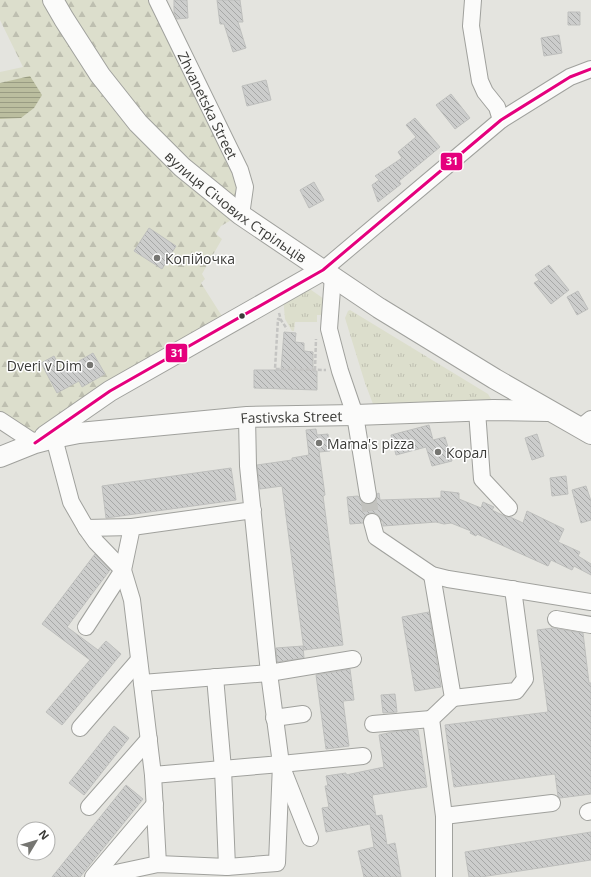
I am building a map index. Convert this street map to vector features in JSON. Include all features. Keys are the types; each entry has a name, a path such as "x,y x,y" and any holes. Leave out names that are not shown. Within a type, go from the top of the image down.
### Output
{"main road":[{"name":"вулиця Січових Стрільців","path":"54,0 64,19 100,75 138,123 182,167 241,215 379,308 550,411 587,427"},
{"name":"Fastivska Street","path":"35,443 110,391 280,294 328,273"},
{"path":"485,411 498,406 501,402 502,396 495,379"},
{"name":"Fastivska Street","path":"0,457 35,443 79,433 247,416 550,411"}],"street":[{"name":"Zhvanetska Street","path":"157,0 240,170 245,187 241,215"},
{"path":"473,0 471,26 480,81 485,92 497,107 501,120"},
{"path":"368,495 355,415 328,329 328,273 501,120 570,77 591,69"},
{"path":"485,411 482,479 509,508"},
{"path":"96,877 158,864 227,867 277,863 280,764 268,673 248,466 247,416"},
{"path":"0,420 35,443"},
{"path":"54,438 71,502 96,542 123,570 132,600 153,775 158,864"},
{"path":"86,528 132,527 253,510"},
{"path":"372,522 376,537 432,574 448,579 591,602"},
{"path":"86,627 123,570 132,527"},
{"path":"432,574 453,698"},
{"path":"372,724 431,719 453,698 516,690 524,679 513,589"},
{"path":"556,619 591,629"},
{"path":"142,683 268,673 353,659"},
{"path":"80,728 139,660"},
{"path":"215,677 223,769 227,867"},
{"path":"274,718 303,714"},
{"path":"431,719 444,816 444,877"},
{"path":"89,807 149,739"},
{"path":"153,775 364,756"},
{"path":"280,764 310,838"},
{"path":"444,816 552,803"},
{"path":"93,877 155,804"}],"path":[{"path":"281,320 278,319 275,369 340,371"},
{"path":"315,370 316,339"}],"green space":[{"path":"0,0 156,0 239,171 240,215 221,226 216,234 222,239 202,274 205,279 201,283 227,324 34,443 0,421 0,72 23,67 0,20"},
{"path":"304,285 327,301 327,315 317,315 317,322 295,322 294,331 292,331 285,319 283,297"},
{"path":"350,310 488,394 491,399 489,404 382,407 373,404 345,318"}],"shaded area":[{"path":"30,76 42,95 34,108 21,118 0,119 0,83"}],"building":[{"path":"174,0 187,0 188,18 177,19 174,13"},
{"path":"217,0 240,0 243,22 238,22 246,48 233,52 224,24 220,24"},
{"path":"568,12 580,12 580,25 568,25"},
{"path":"559,35 562,53 544,56 541,38"},
{"path":"266,80 271,100 247,106 242,86"},
{"path":"451,94 470,118 455,129 436,105"},
{"path":"415,118 440,147 399,181 401,184 378,202 372,185 379,180 375,176 402,158 398,152 416,137 406,125"},
{"path":"314,182 324,200 309,208 300,190"},
{"path":"149,228 176,246 162,269 134,251"},
{"path":"549,265 569,290 551,304 534,283 539,280 535,275"},
{"path":"578,291 588,309 577,315 567,297"},
{"path":"284,332 296,333 295,342 304,343 304,351 313,352 313,371 317,371 317,390 254,388 254,370 281,370"},
{"path":"93,353 105,374 82,387 79,381 57,393 41,363 54,356 62,371"},
{"path":"429,425 433,440 445,437 452,461 432,466 426,447 396,455 391,435"},
{"path":"316,429 317,435 328,434 330,451 319,452 325,495 323,496 343,645 304,650 282,486 260,489 257,465 292,460 292,458 309,455 306,430"},
{"path":"537,434 544,456 532,460 525,438"},
{"path":"231,468 236,500 106,518 102,486"},
{"path":"566,476 568,494 552,496 550,478"},
{"path":"586,486 591,501 591,520 581,523 572,490"},
{"path":"441,491 459,493 459,499 481,508 483,502 494,507 492,510 523,523 527,511 564,529 558,542 580,552 578,556 591,564 591,575 574,566 572,570 551,560 548,566 477,534 476,536 470,533 471,531 451,523 444,524 436,522 383,526 383,521 381,521 378,515 375,513 370,513 365,516 363,523 350,524 347,497 358,496 364,504 369,504 374,502 377,498 377,494 379,493 380,500 441,498"},
{"path":"95,554 110,570 67,627 98,650 106,641 121,654 62,725 46,712 90,660 42,624"},
{"path":"429,612 441,687 415,691 402,617"},
{"path":"553,628 583,633 589,683 591,683 591,794 560,798 558,796 555,774 454,787 445,725 548,712 537,630"},
{"path":"303,646 304,658 277,662 276,648"},
{"path":"350,669 354,700 343,701 349,746 326,749 316,675"},
{"path":"395,694 397,712 383,713 381,695"},
{"path":"114,726 129,738 84,795 69,783"},
{"path":"418,730 427,787 372,795 376,816 382,815 387,845 395,843 401,877 364,877 358,851 374,847 370,824 326,832 322,808 329,807 325,786 328,786 326,776 346,773 346,775 384,767 379,735 397,731"},
{"path":"126,785 143,799 80,877 52,877"},
{"path":"591,832 591,860 481,877 469,877 465,852"}],"tunnel":[{"path":"368,495 372,522"}],"transit line":[{"name":"31","path":"35,443 110,391 323,270 501,120 570,77 591,69"}],"place":[{"name":"Копійочка","path":"157,258"},
{"name":"Dveri v Dim","path":"90,365"},
{"name":"Mama's pizza","path":"319,443"},
{"name":"Корал","path":"438,452"}]}
